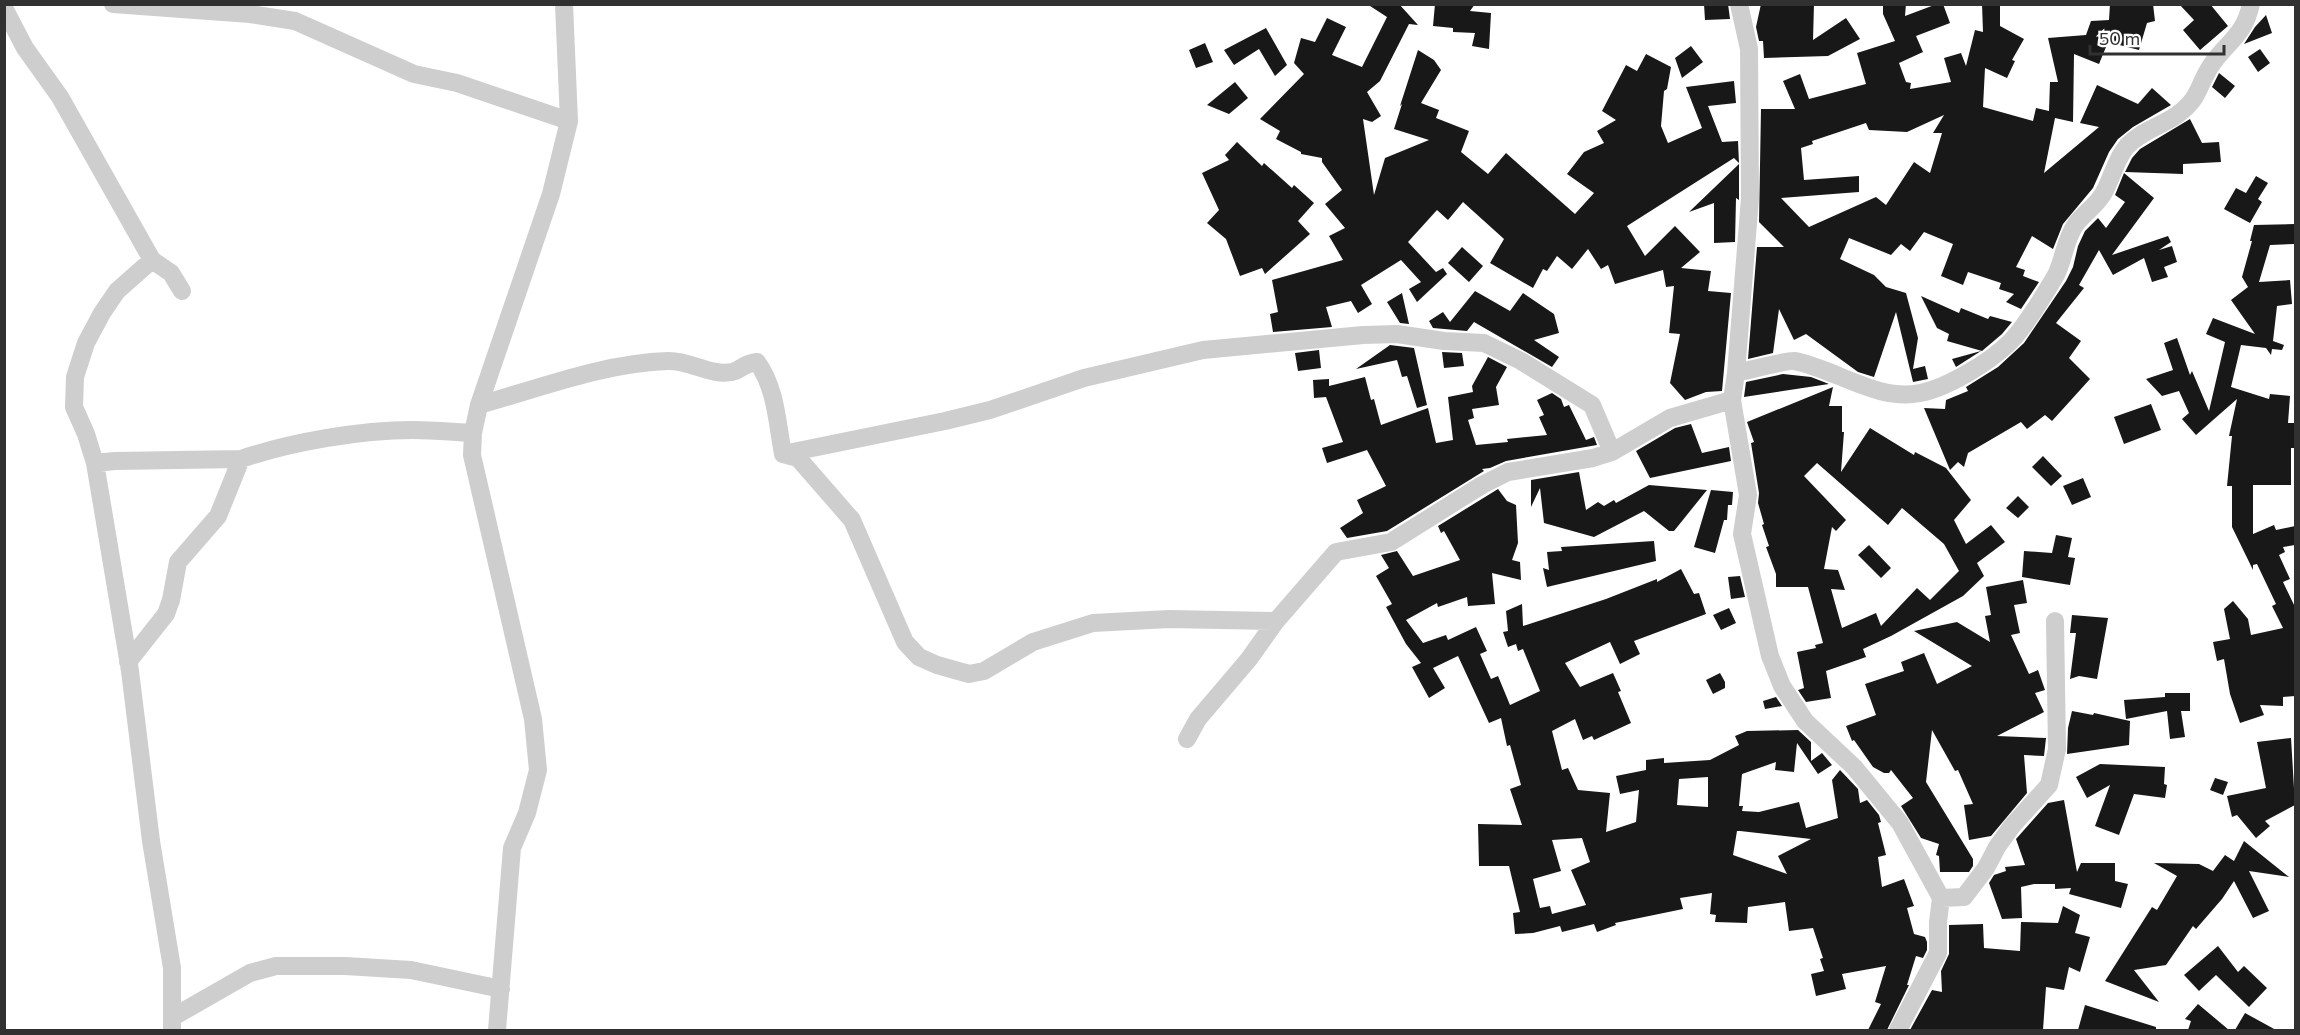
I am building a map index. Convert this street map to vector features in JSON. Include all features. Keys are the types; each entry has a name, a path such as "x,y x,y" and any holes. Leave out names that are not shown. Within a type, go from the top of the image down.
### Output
{"street":[{"path":"113,4 251,9 295,21 414,74 457,83 569,121"},
{"path":"497,1030 512,848 527,813 538,770 533,719 472,455 473,433 479,405 551,194 569,121 564,4"},
{"path":"1736,373 1791,360 1866,387 1891,392 1919,393 1948,383 2010,342 2044,294 2057,272 2075,225 2102,197 2114,175 2117,162 2127,147 2137,137 2176,115 2194,100 2208,70 2221,51 2237,38 2246,25 2251,4"},
{"path":"1742,7 1749,49 1750,198 1732,400 1748,495 1742,534 1762,628 1782,686 1804,722 1854,767 1900,823 1941,898 1938,953 1898,1030"},
{"path":"4,8 25,48 60,97 152,260 171,273 182,291"},
{"path":"152,260 117,291 102,313 87,343 75,377 74,407 86,434 94,464 128,662 151,841 172,968 172,1024"},
{"path":"783,453 990,410 1084,378 1203,350 1397,334 1444,341 1484,343 1521,361 1592,405 1612,452"},
{"path":"479,405 609,369 670,361 717,372 734,372 747,363 757,362 766,375 771,389 783,453"},
{"path":"1186,739 1198,719 1249,659 1276,621 1336,552 1391,542 1482,485 1508,472 1593,458 1612,452 1670,418 1732,400"},
{"path":"94,464 115,461 240,459 257,453 346,435 411,430 473,433"},
{"path":"783,453 798,458 852,520 905,642 919,657 937,665 969,674 984,671 1033,642 1093,623 1169,619 1276,621"},
{"path":"128,662 166,614 178,562 218,516 240,459"},
{"path":"1941,898 1964,897 1986,868 1997,847 2049,785 2057,749 2055,621"},
{"path":"172,1024 249,973 276,966 345,966 411,970 501,989"}],"building":[{"path":"1367,4 1399,4 1418,25 1409,24 1380,81 1367,92 1381,116 1372,122 1363,119 1374,195 1385,158 1429,140 1394,129 1418,50 1434,60 1441,70 1421,103 1439,110 1436,118 1469,131 1461,152 1488,174 1506,153 1575,214 1594,193 1567,174 1584,152 1604,143 1597,131 1616,120 1602,111 1626,65 1637,71 1646,54 1671,67 1667,89 1664,91 1661,126 1668,143 1702,128 1686,87 1734,81 1736,103 1708,106 1722,142 1738,141 1739,163 1734,158 1627,226 1645,256 1675,226 1700,252 1681,268 1711,271 1708,291 1731,293 1722,391 1706,392 1685,400 1670,383 1680,334 1669,333 1674,286 1666,287 1663,270 1615,284 1608,265 1601,269 1588,249 1572,269 1557,256 1547,271 1543,269 1533,288 1490,263 1504,239 1463,202 1448,220 1437,210 1408,242 1436,272 1443,268 1447,274 1417,302 1409,289 1421,282 1401,260 1361,285 1372,304 1358,313 1351,301 1326,307 1332,327 1273,332 1270,314 1278,312 1272,280 1343,260 1329,236 1345,228 1325,204 1342,190 1322,162 1322,158 1301,154 1276,139 1280,131 1260,119 1304,74 1294,63 1301,38 1315,42 1327,18 1346,27 1332,55 1362,67 1387,17"},
{"path":"1435,4 1475,4 1470,11 1491,13 1489,49 1472,46 1475,33 1453,32 1453,28 1433,26"},
{"path":"1704,4 1728,4 1730,19 1705,20"},
{"path":"1761,4 1814,4 1813,40 1846,18 1860,39 1828,56 1764,58 1763,41 1759,41 1756,27"},
{"path":"1883,4 1906,4 1905,16 1937,4 1943,4 1950,23 1916,36 1923,52 1899,63 1906,82 1911,83 1910,89 1951,82 1944,58 1961,53 1966,66 1975,30 1983,32 1982,4 2000,4 2000,26 2024,39 2012,60 2015,61 2007,78 1985,68 1983,107 2033,121 2036,108 2049,111 2050,82 2058,82 2048,38 2086,35 2091,21 2109,20 2110,4 2153,4 2155,21 2147,23 2139,50 2108,42 2099,64 2074,54 2073,122 2055,118 2044,173 2099,127 2080,123 2097,85 2138,104 2152,88 2171,105 2133,127 2118,139 2109,152 2093,188 2063,224 2053,249 2032,236 2016,267 2025,270 2023,276 2039,282 2021,309 2006,302 2014,294 1999,289 2001,283 1968,272 1963,285 1941,276 1953,244 1924,232 1910,251 1901,244 1891,255 1849,238 1840,259 1874,275 1886,287 1906,293 1918,338 1913,369 1925,366 1928,379 1913,382 1896,312 1874,377 1858,372 1806,334 1794,340 1779,309 1773,353 1748,359 1757,247 1784,247 1759,222 1761,109 1795,109 1783,81 1800,74 1809,99 1866,84 1857,53 1895,41 1883,14","holes":["1944,115 1933,133 1942,133 1930,173 1914,162 1886,205 1876,197 1809,227 1781,198 1859,192 1859,176 1804,180 1801,148 1813,144 1812,141 1866,123 1869,130 1907,132"]},
{"path":"2179,4 2210,4 2228,26 2200,50 2183,30 2194,20"},
{"path":"2266,15 2272,33 2244,44 2255,27"},
{"path":"1266,28 1287,65 1275,76 1259,49 1234,65 1224,50"},
{"path":"1205,43 1213,62 1196,68 1189,50"},
{"path":"1691,46 1703,62 1682,78 1675,58"},
{"path":"2260,49 2270,63 2258,72 2248,57"},
{"path":"2219,73 2235,86 2225,98 2212,87"},
{"path":"1235,82 1248,98 1229,114 1207,105"},
{"path":"2190,119 2202,143 2219,142 2221,162 2183,164 2183,174 2125,172 2140,149"},
{"path":"1237,142 1262,166 1264,163 1292,188 1294,185 1314,203 1298,221 1310,234 1265,274 1262,268 1240,276 1226,239 1207,223 1219,210 1202,173 1229,160 1225,155"},
{"path":"1739,164 1739,200 1736,198 1735,242 1714,243 1714,203 1689,212"},
{"path":"2124,173 2154,198 2112,255 2168,236 2171,242 2159,250 2172,246 2177,262 2164,267 2168,277 2152,282 2144,258 2113,275 2099,250 2079,285 2084,288 2056,323 2081,341 2069,358 2090,379 2052,421 2045,415 2027,429 2021,422 1968,453 1964,467 1958,462 1950,470 1924,408 1945,409 1946,400 1968,391 1966,387 1998,367 2024,343 2066,281 2085,231 2098,218 2106,228 2125,202 2115,195"},
{"path":"2256,176 2268,183 2258,199 2262,202 2250,223 2224,209 2236,188 2246,193"},
{"path":"2295,224 2295,244 2270,245 2259,282 2290,280 2292,304 2277,306 2273,341 2284,345 2282,350 2272,349 2271,355 2266,348 2241,345 2231,387 2269,399 2270,394 2290,396 2288,423 2295,423 2295,448 2291,448 2291,485 2253,485 2253,534 2274,525 2276,530 2295,526 2295,545 2283,547 2285,552 2279,555 2290,579 2283,582 2295,607 2295,696 2283,697 2283,706 2260,705 2264,715 2240,723 2230,694 2224,659 2217,661 2213,642 2230,639 2224,609 2233,601 2248,619 2251,635 2283,628 2272,606 2276,604 2257,564 2253,565 2253,570 2232,527 2232,486 2227,486 2232,436 2229,436 2237,399 2196,435 2182,419 2189,413 2179,391 2162,396 2146,379 2173,370 2164,343 2177,338 2190,375 2192,371 2209,411 2225,342 2206,334 2213,318 2255,334 2231,300 2248,287 2242,277 2254,225"},
{"path":"1462,247 1483,266 1469,282 1448,263"},
{"path":"1475,291 1510,311 1523,293 1554,314 1559,333 1534,340 1559,357 1552,367 1474,322 1467,331 1433,328 1429,321 1443,312 1450,322"},
{"path":"1402,293 1409,324 1400,323 1387,302"},
{"path":"1921,296 1959,313 1961,308 1988,319 1990,316 2012,322 1982,351 1947,341 1949,334 1937,328"},
{"path":"1390,345 1414,348 1427,405 1417,408 1407,376 1402,377 1397,360 1356,369"},
{"path":"1319,350 1321,368 1298,371 1295,353"},
{"path":"1981,351 1956,367 1952,359"},
{"path":"1442,352 1462,353 1464,366 1444,368"},
{"path":"1488,357 1507,367 1496,387 1499,405 1472,409 1474,418 1468,420 1476,445 1547,435 1539,417 1544,415 1537,400 1552,393 1561,399 1564,407 1569,405 1586,440 1594,437 1597,445 1506,461 1482,469 1484,471 1387,531 1347,538 1340,528 1363,513 1357,500 1386,486 1367,450 1327,463 1322,448 1343,442 1326,397 1314,398 1313,380 1329,379 1329,386 1365,377 1381,425 1428,408 1436,443 1453,440 1448,397 1473,392 1472,386"},
{"path":"1783,374 1811,377 1829,384 1744,397 1746,382"},
{"path":"1833,387 1829,406 1842,406 1842,432 1844,432 1841,472 1870,428 1914,455 1915,452 1946,468 1971,500 1954,520 1966,544 1991,525 2005,542 1977,563 1984,576 1963,596 1863,649 1866,657 1826,671 1831,698 1806,702 1798,690 1804,688 1797,652 1816,648 1815,645 1823,643 1808,587 1776,587 1776,574 1766,547 1769,546 1758,503 1759,493 1751,443 1754,442 1747,422","holes":["1817,463 1888,525 1902,508 1944,544 1959,571 1930,600 1917,588 1881,626 1876,613 1842,628 1831,589 1845,590 1838,570 1824,569 1832,527 1836,531 1846,520 1804,476"]},
{"path":"2151,404 2161,430 2124,444 2114,417"},
{"path":"1691,424 1702,453 1729,447 1731,461 1650,478 1636,451 1675,428"},
{"path":"2043,456 2062,476 2051,486 2032,467"},
{"path":"1579,472 1586,510 1598,502 1604,506 1614,500 1616,503 1649,485 1707,490 1674,531 1669,531 1644,511 1594,537 1544,523 1540,488 1531,507 1531,480"},
{"path":"2083,478 2091,497 2072,505 2063,486"},
{"path":"1498,489 1507,501 1516,505 1518,543 1512,560 1520,562 1521,580 1492,573 1495,604 1468,606 1467,597 1438,607 1437,603 1406,620 1423,643 1446,635 1448,640 1476,627 1487,651 1480,654 1491,679 1498,676 1510,705 1540,691 1523,649 1518,651 1516,644 1508,647 1503,632 1508,631 1506,611 1522,604 1523,626 1606,599 1657,579 1657,582 1681,569 1694,594 1699,593 1706,614 1634,641 1640,654 1620,664 1610,642 1565,663 1580,687 1613,673 1631,723 1594,740 1592,736 1583,740 1575,719 1552,731 1562,770 1568,768 1578,790 1610,793 1606,832 1636,822 1639,790 1620,794 1616,776 1646,770 1646,760 1664,758 1664,763 1710,760 1739,745 1735,736 1747,731 1798,730 1811,742 1811,761 1822,753 1832,765 1818,774 1797,743 1794,772 1775,770 1776,762 1742,774 1739,806 1743,806 1742,811 1759,812 1799,802 1806,828 1838,818 1832,780 1840,770 1858,789 1860,803 1867,800 1879,815 1881,822 1878,823 1886,855 1878,857 1882,887 1904,879 1914,906 1907,908 1914,934 1925,937 1927,942 1927,950 1923,958 1916,956 1907,985 1909,985 1887,1030 1868,1030 1881,1004 1875,1002 1886,966 1842,974 1846,989 1816,996 1811,974 1824,971 1820,959 1823,958 1813,928 1789,931 1785,902 1748,907 1747,923 1715,922 1716,915 1710,914 1712,893 1680,898 1683,909 1615,923 1616,925 1597,932 1594,924 1562,932 1560,926 1533,933 1515,934 1513,913 1520,912 1509,866 1479,866 1478,824 1522,825 1510,789 1521,785 1510,745 1507,746 1501,718 1489,723 1458,656 1433,668 1445,688 1429,698 1412,667 1421,663 1406,644 1386,607 1392,604 1376,576 1389,568 1381,555 1397,551 1413,576 1460,560 1444,531 1441,533 1438,526","holes":["1708,777 1708,807 1677,805 1679,779","1737,831 1811,839 1778,856 1787,874 1733,855","1582,838 1590,862 1571,870 1586,905 1552,914 1550,906 1540,908 1533,879 1561,871 1552,840"]},
{"path":"1711,490 1733,492 1732,505 1728,505 1727,520 1724,520 1715,553 1694,547"},
{"path":"2018,496 2029,507 2018,518 2006,508"},
{"path":"2056,535 2072,538 2068,557 2075,558 2070,585 2022,577 2024,551 2052,553"},
{"path":"1654,541 1656,561 1547,587 1543,568 1549,570 1547,552 1562,551 1561,547"},
{"path":"1869,545 1891,568 1881,578 1858,555"},
{"path":"1740,576 1745,597 1731,599 1728,577"},
{"path":"2023,580 2027,603 2014,605 2020,633 2011,635 2029,674 2038,670 2045,690 2035,693 2044,712 1997,736 2046,738 2044,756 2024,755 2027,793 1991,836 1969,840 1964,805 1973,804 1958,770 1955,771 1932,730 1926,782 1973,859 1973,866 1969,872 1940,872 1939,856 1936,855 1939,844 1921,838 1901,806 1913,798 1891,770 1889,773 1884,773 1873,767 1854,740 1852,741 1846,726 1876,715 1865,684 1904,671 1901,662 1924,653 1937,684 1972,666 1914,631 1957,622 1990,642 1985,616 1991,615 1986,587"},
{"path":"1729,608 1736,623 1721,630 1713,615"},
{"path":"2072,615 2108,618 2097,679 2079,676 2070,679 2076,633 2070,633"},
{"path":"1720,673 1725,682 1725,688 1713,694 1706,680"},
{"path":"2165,693 2190,693 2190,711 2181,711 2185,737 2170,739 2167,711 2126,719 2124,700 2165,697"},
{"path":"1776,697 1782,706 1765,709 1763,701"},
{"path":"2072,711 2130,721 2129,745 2067,754 2068,728"},
{"path":"2291,738 2295,805 2265,821 2270,826 2256,838 2237,815 2232,817 2227,796 2266,788 2257,742"},
{"path":"2100,764 2165,767 2164,784 2167,785 2165,798 2134,794 2119,835 2095,826 2110,785 2087,798 2076,777"},
{"path":"2215,778 2228,782 2223,795 2210,790"},
{"path":"2064,800 2077,872 2081,863 2115,863 2115,881 2128,884 2121,908 2069,894 2071,888 2055,889 2055,884 2034,884 2021,887 2022,918 2002,919 1989,883 1994,875 2006,871 2005,867 2025,865 2016,839 2048,803"},
{"path":"2244,841 2289,877 2249,871 2269,911 2253,918 2234,881 2196,929 2193,926 2166,965 2134,970 2159,1002 2105,981 2152,907 2157,910 2177,876 2154,863 2199,864 2213,871 2225,855 2234,861"},
{"path":"2063,906 2080,915 2075,933 2090,937 2080,972 2069,967 2064,990 2046,987 2043,1030 1910,1030 1932,990 1942,992 1941,971 1949,954 1949,925 1983,924 1984,948 2020,951 2021,922 2058,923"},
{"path":"2218,946 2238,972 2244,966 2267,988 2249,1007 2216,975 2199,991 2184,975"},
{"path":"2198,1004 2229,1030 2188,1030 2191,1021 2185,1019"},
{"path":"2085,1005 2156,1027 2156,1030 2078,1030"},
{"path":"2245,1013 2276,1030 2235,1030"}]}
